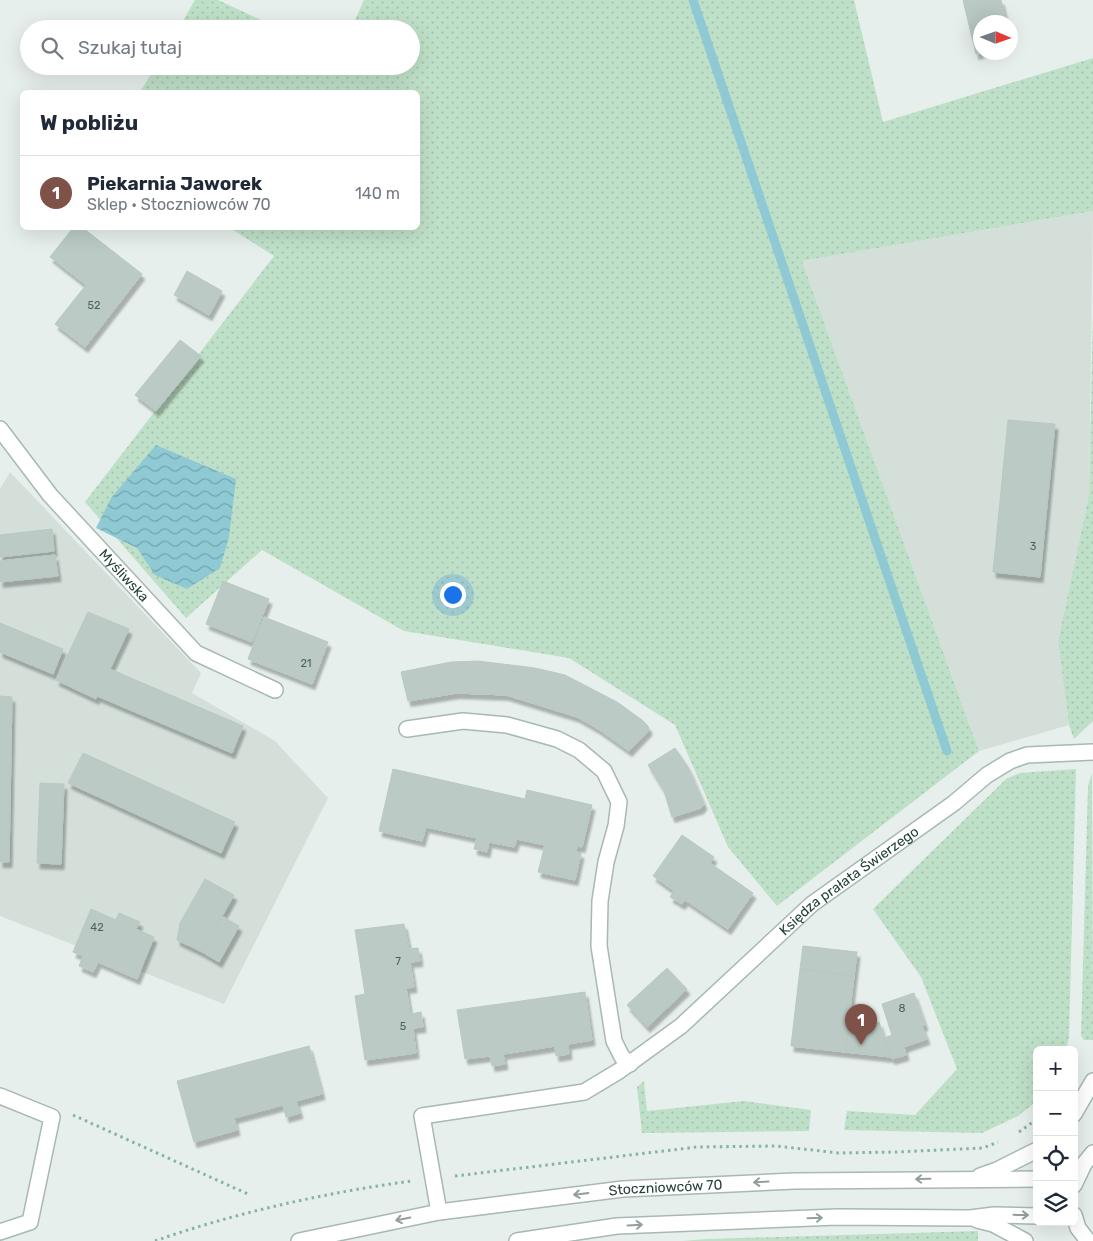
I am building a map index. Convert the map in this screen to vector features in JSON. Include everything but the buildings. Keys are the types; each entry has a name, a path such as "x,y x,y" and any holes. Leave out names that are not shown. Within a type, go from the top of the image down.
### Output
{"street":[{"name":"Myśliwska","path":"0,429 50,495 196,653 275,690"},
{"path":"407,729 463,721 508,725 557,740 579,750 604,771 619,802 616,826 606,862 600,901 599,946 614,1041 622,1057 630,1064"},
{"name":"Księdza prałata Świerzego","path":"439,1212 422,1116 584,1092 630,1064 681,1026 812,904 954,803 987,775 1010,761 1027,755 1093,752"},
{"path":"1078,1107 1093,1081"},
{"path":"0,1096 52,1117 30,1222 0,1232"},
{"path":"972,1178 997,1170 1033,1152"},
{"path":"1078,1176 1093,1154"},
{"name":"Stoczniowców 70","path":"299,1241 439,1212 623,1188 794,1181 1033,1179"},
{"path":"517,1241 617,1226 837,1217 970,1218 994,1215 1033,1216"},
{"path":"970,1218 993,1224 1025,1241"},
{"path":"1076,1226 1088,1241"}],"path":[{"path":"71,1114 250,1195"},
{"path":"1014,1136 1033,1122"},
{"path":"155,1241 193,1228 287,1205 384,1185 697,1147 777,1146 838,1153 896,1152 983,1148 1005,1139"}],"shaded area":[{"path":"1093,211 1089,495 1058,641 1069,725 979,751 802,261"},
{"path":"10,472 201,673 192,693 275,741 328,798 224,1004 0,916 0,489"}],"green space":[{"path":"195,0 218,0 261,20 183,20"},
{"path":"364,0 854,0 883,122 1093,58 1093,211 802,261 979,751 777,906 728,847 675,725 569,658 404,631 262,550 186,618 85,502 274,256 233,230 420,230 420,90 141,90 150,75 420,75 420,20 355,20"},
{"path":"1093,313 1093,721 1074,739 1069,725 1058,641 1089,495"},
{"path":"1076,769 1069,1037 1067,1046 1033,1046 1033,1104 1018,1116 982,1133 844,1130 847,1111 915,1115 957,1069 921,977 873,909 1006,779 1020,773"},
{"path":"1092,773 1093,1040 1084,1040 1081,1036 1088,786"},
{"path":"644,1081 647,1111 744,1101 811,1110 809,1131 642,1133 637,1087"},
{"path":"978,1231 978,1241 682,1241 707,1239"}],"water":[{"path":"156,445 236,479 229,537 220,568 187,589 155,575 137,548 96,528 111,498"}],"waterway":[{"path":"693,0 947,751"}],"place":[{"name":"Piekarnia Jaworek","path":"861,1045"}]}
